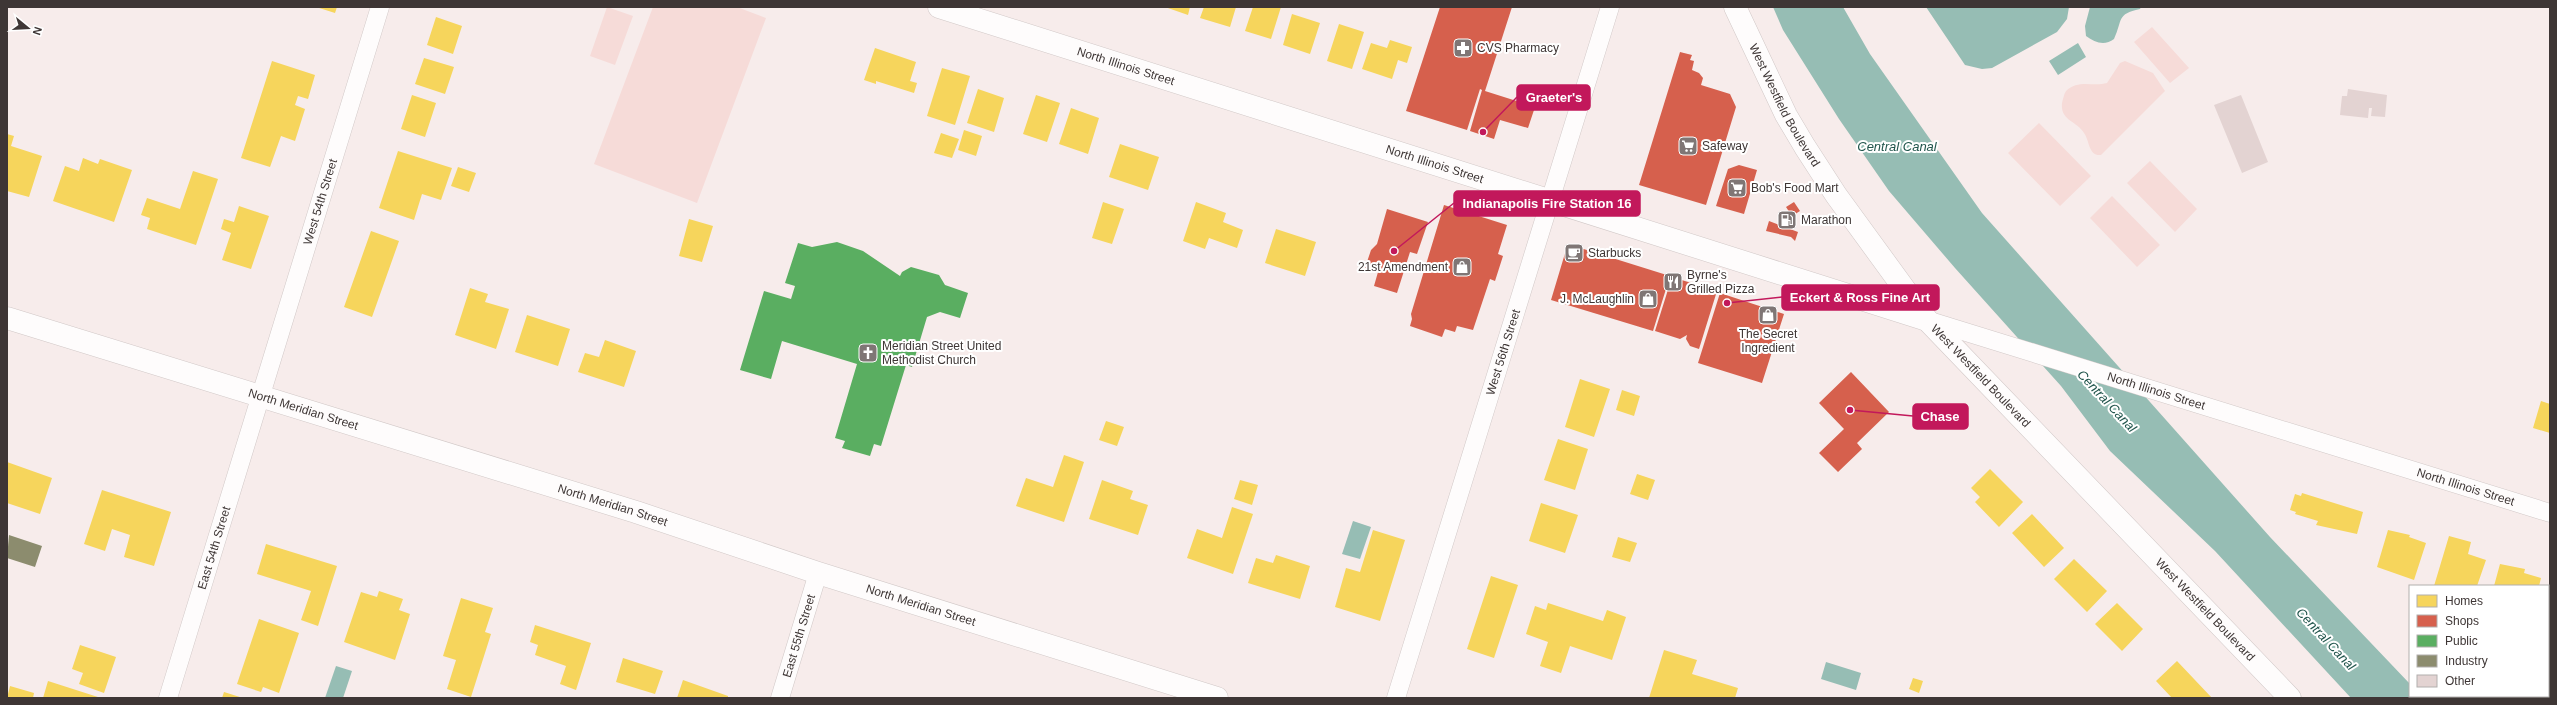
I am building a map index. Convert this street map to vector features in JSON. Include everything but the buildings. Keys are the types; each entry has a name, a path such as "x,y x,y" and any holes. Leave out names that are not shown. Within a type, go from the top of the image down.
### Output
{"main road":[{"name":"North Illinois Street","path":"939,7 1927,320"},
{"name":"West Westfield Boulevard","path":"1735,7 1786,115 1805,147 1836,195 1927,320 2290,698"},
{"name":"North Meridian Street","path":"7,318 636,512 818,573 1217,698"}],"street":[{"name":"West 54th Street","path":"260,397 380,7"},
{"name":"West 56th Street","path":"1396,698 1610,7"},
{"name":"North Illinois Street","path":"1927,320 2550,513"},
{"name":"East 54th Street","path":"168,698 260,397"},
{"name":"East 55th Street","path":"780,698 818,573"},
{"path":"2550,637 2550,660"}],"shaded area":[{"path":"607,7 633,16 615,65 590,56"},
{"path":"653,7 737,7 766,18 697,203 594,164"},
{"path":"2152,27 2189,68 2170,83 2134,42"},
{"path":"2125,61 2153,73 2165,91 2101,155 2097,155 2091,151 2086,136 2081,129 2066,117 2062,109 2062,103 2066,91 2071,87 2081,84 2107,83 2120,63"},
{"path":"2039,123 2091,176 2060,206 2008,153"},
{"path":"2150,161 2197,209 2175,232 2127,183"},
{"path":"2112,196 2160,245 2137,267 2090,218"}],"water":[{"name":"Central Canal","path":"1773,7 1843,7 1870,54 1982,213 2270,537 2409,683 2409,697 2423,698 2351,698 2215,551 2110,451 2061,386 1955,268 1889,191 1839,119 1783,30"},
{"path":"1926,7 2069,7 2067,19 2057,32 1992,68 1982,69 1965,65"},
{"path":"2090,7 2141,7 2140,9 2127,13 2121,19 2114,39 2100,43 2086,36 2085,26"},
{"path":"2078,43 2086,57 2058,75 2049,61"},
{"path":"1353,521 1371,527 1360,559 1342,554"},
{"path":"1826,662 1861,673 1856,690 1821,679"},
{"path":"336,666 352,671 343,698 325,698"}],"place":[{"name":"CVS Pharmacy","path":"1463,48"},
{"name":"Graeter's","path":"1483,132"},
{"name":"Safeway","path":"1688,146"},
{"name":"Bob's Food Mart","path":"1737,188"},
{"name":"Marathon","path":"1787,220"},
{"name":"Indianapolis Fire Station 16","path":"1394,251"},
{"name":"Starbucks","path":"1574,253"},
{"name":"21st Amendment","path":"1462,267"},
{"name":"Byrne's Grilled Pizza","path":"1673,282"},
{"name":"J. McLaughlin","path":"1648,299"},
{"name":"Eckert & Ross Fine Art","path":"1727,303"},
{"name":"The Secret Ingredient","path":"1768,315"},
{"name":"Meridian Street United Methodist Church","path":"868,353"},
{"name":"Chase","path":"1850,410"}]}
